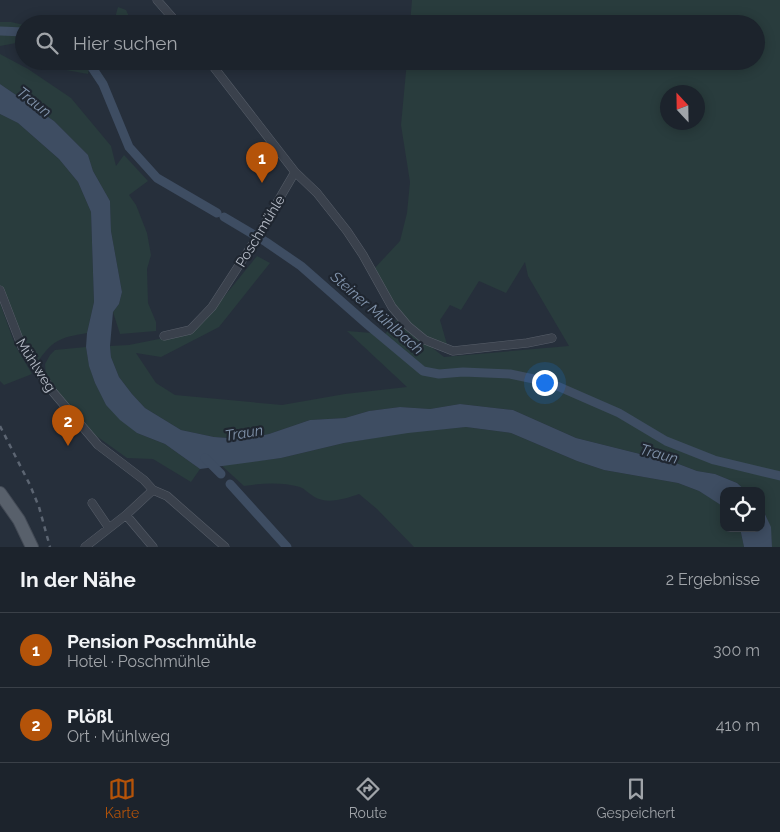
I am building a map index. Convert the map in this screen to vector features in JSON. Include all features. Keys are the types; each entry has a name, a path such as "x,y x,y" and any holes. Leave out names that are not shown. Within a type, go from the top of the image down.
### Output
{"main road":[{"path":"0,493 19,520 32,547"}],"street":[{"path":"157,0 170,15"},
{"path":"216,70 295,172 317,193 346,231 363,255 392,307 408,326 424,340 453,351 527,343 552,338"},
{"name":"Poschmühle","path":"164,336 190,330 212,307 254,242 295,172"},
{"name":"Mühlweg","path":"0,290 22,347 53,392 98,445 144,480 153,490 167,496 225,547"},
{"path":"88,546 153,490"},
{"path":"92,503 109,528"},
{"path":"126,515 153,547"}],"shaded area":[{"path":"412,0 780,0 780,547 772,547 772,539 765,513 765,487 742,487 737,483 715,474 697,471 676,463 576,438 513,410 460,404 430,409 400,407 369,411 345,418 310,420 269,434 243,439 214,437 181,430 145,408 119,377 111,357 110,346 129,345 189,333 223,298 257,256 270,263 219,327 161,357 136,353 156,383 175,395 282,405 345,394 407,387 347,331 385,334 397,320 444,357 569,346 528,276 525,262 506,293 479,281 461,310 450,305 440,320 448,348 425,339 397,312 373,270 400,241 407,213 410,182 401,125 406,70 765,70 765,15 411,15"},
{"path":"118,7 126,10 128,15 116,15"},
{"path":"0,22 15,23 15,43 0,46"},
{"path":"0,54 15,62 15,70 29,70 71,98 111,146 116,166 124,155 148,181 129,195 136,205 147,233 151,255 147,269 148,303 156,322 156,331 120,334 113,312 119,304 122,292 111,231 110,201 93,171 88,155 54,121 0,84"},
{"path":"66,70 89,70 88,74"},
{"path":"0,114 18,123 59,159 78,182 91,212 94,302 87,333 57,341 36,364 20,341 0,285"},
{"path":"0,303 15,345 32,374 4,385 0,381"},
{"path":"86,347 95,383 106,405 137,433 165,444 200,469 191,482 153,459 127,458 95,435 67,405 46,375 45,364 55,350"},
{"path":"466,427 511,433 577,461 604,470 678,483 699,491 720,504 720,532 741,532 744,547 414,547 377,509 359,494 330,501 318,499 302,488 293,485 258,484 244,486 221,465 281,458 344,443 408,432"}],"water":[{"path":"0,84 54,121 88,155 93,171 110,201 111,231 122,292 119,304 113,312 111,357 119,377 145,408 181,430 214,437 243,439 269,434 310,420 345,418 369,411 400,407 430,409 460,404 513,410 576,438 676,463 697,471 715,474 737,483 742,487 720,487 720,504 699,491 678,483 604,470 577,461 511,433 466,427 408,433 344,443 281,458 200,469 165,444 137,433 120,420 106,405 89,366 86,347 94,302 91,212 78,182 59,159 18,123 0,114"},
{"path":"765,514 771,527 772,547 744,547 741,532 765,532"}],"waterway":[{"name":"Steiner Mühlbach","path":"0,31 15,32"},
{"name":"Steiner Mühlbach","path":"94,70 103,84 129,147 157,178 217,213"},
{"name":"Steiner Mühlbach","path":"224,217 301,266 423,371 439,374 463,372 510,374 548,382 619,413 666,441 714,460 780,476"},
{"path":"205,458 221,474"},
{"path":"230,484 287,547"}],"railway":[{"path":"0,426 30,485 39,507 50,547"}],"place":[{"name":"Pension Poschmühle","path":"262,183"},
{"name":"Plößl","path":"68,446"}],"water label":[{"name":"Traun","path":"34,102"},
{"name":"Traun","path":"244,433"},
{"name":"Traun","path":"659,454"}]}
